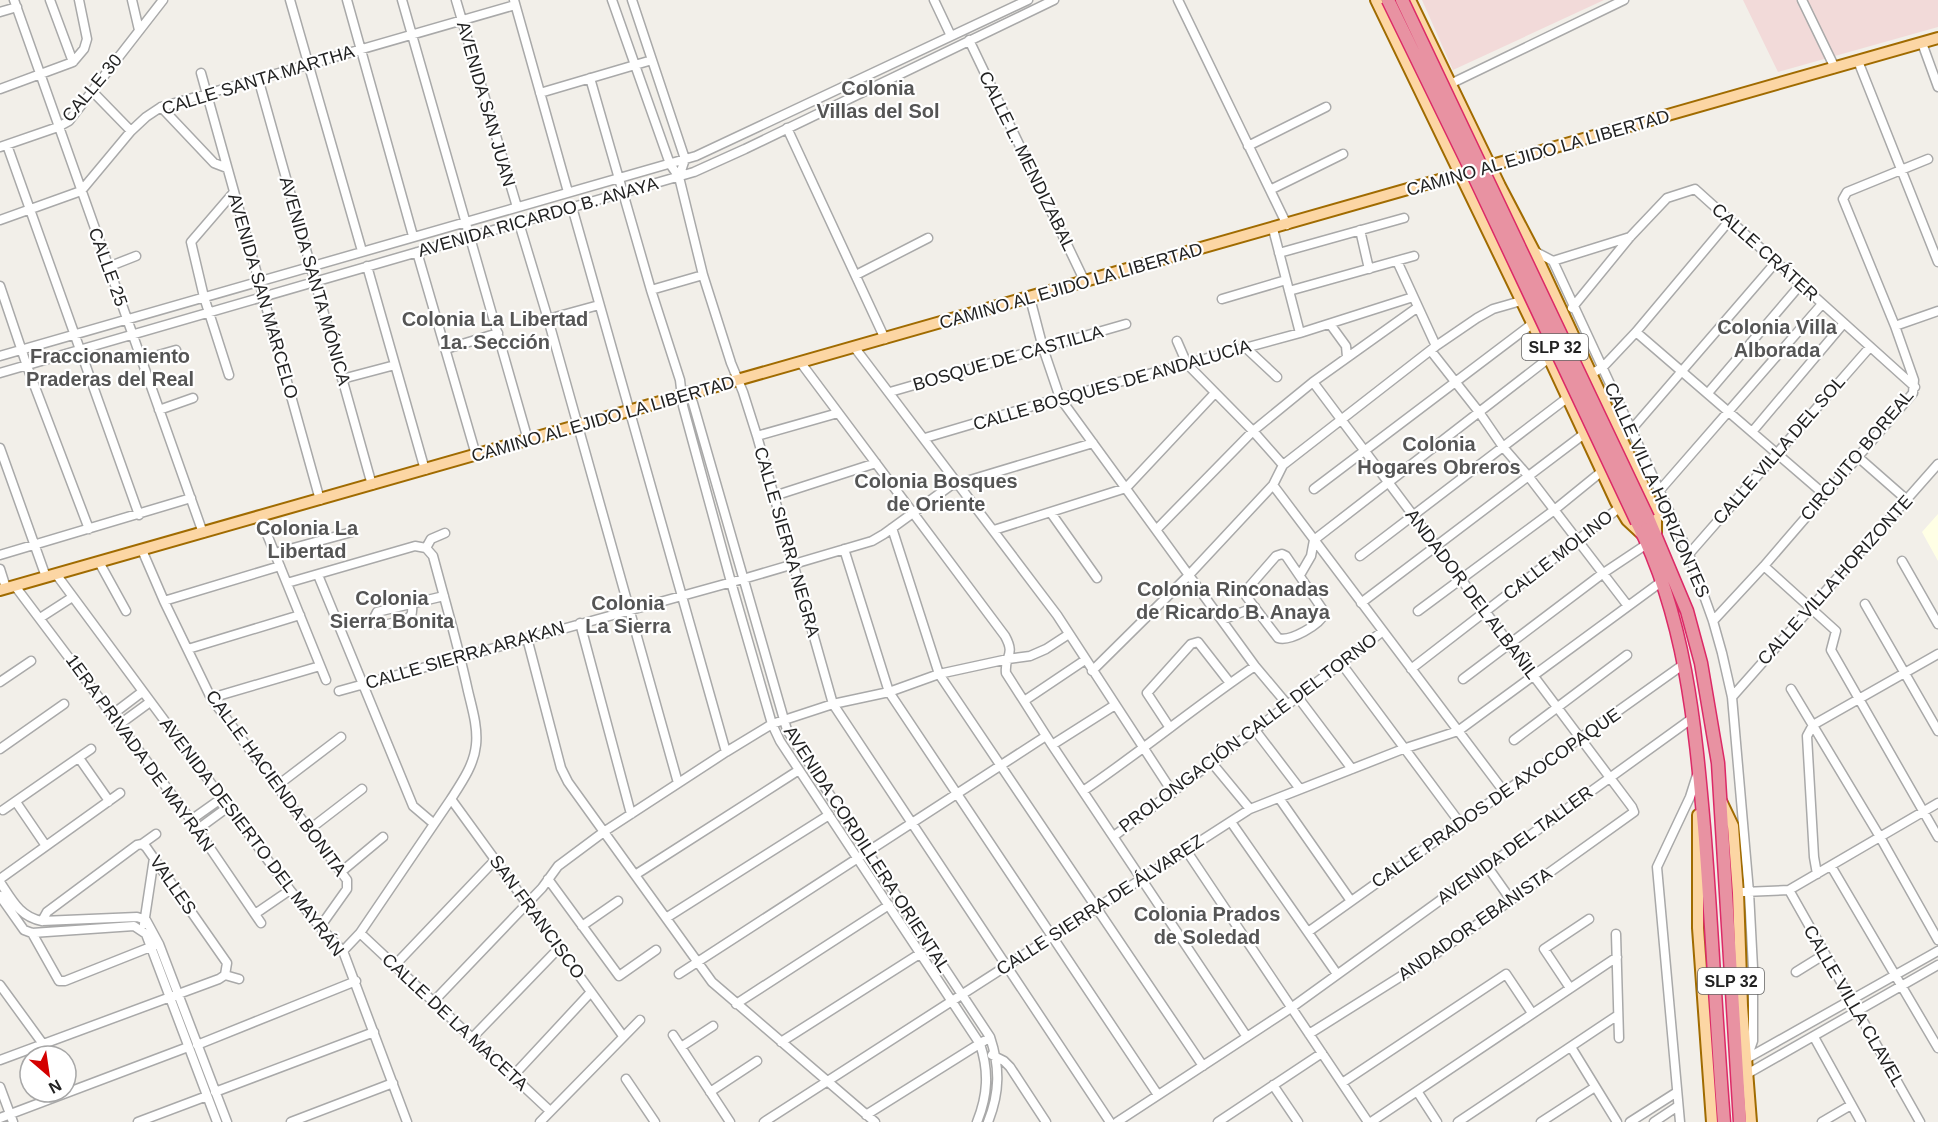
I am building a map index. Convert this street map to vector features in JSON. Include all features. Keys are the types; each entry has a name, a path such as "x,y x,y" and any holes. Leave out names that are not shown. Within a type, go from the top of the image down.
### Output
{"highway":[{"name":"SLP 32","path":"1388,0 1477,171"},
{"name":"SLP 32","path":"1402,0 1477,171 1643,520 1672,618 1694,717 1700,768 1724,1122"},
{"name":"SLP 32","path":"1649,538 1687,611 1701,663 1718,763 1740,1122"},
{"path":"1731,984 1742,1006"}],"main road":[{"path":"1376,0 1423,98 1477,171 1500,186 1534,251 1656,513 1649,538 1627,520 1619,508 1472,200 1477,171 1450,83 1410,0"},
{"name":"CAMINO AL EJIDO LA LIBERTAD","path":"7,588 1938,38"},
{"path":"1702,797 1698,817 1698,928 1712,1122"},
{"path":"1721,801 1733,826 1743,892 1742,1006 1751,1122"}],"street":[{"path":"50,0 73,62"},
{"path":"0,89 73,62 84,49 87,39 79,0"},
{"path":"132,0 139,30"},
{"name":"CALLE 30","path":"4,146 69,121 163,0"},
{"path":"290,0 362,251"},
{"path":"347,0 413,236"},
{"path":"402,0 528,440"},
{"name":"AVENIDA SAN JUAN","path":"456,0 517,207"},
{"path":"612,0 670,164 679,177"},
{"path":"632,0 685,159 679,177"},
{"path":"934,0 951,36"},
{"name":"AVENIDA RICARDO B. ANAYA","path":"0,356 685,159 705,152 1028,0"},
{"name":"AVENIDA RICARDO B. ANAYA","path":"0,374 679,177 705,167 1054,0"},
{"path":"1178,0 1287,225"},
{"path":"1423,98 1624,0"},
{"path":"1802,0 1835,68"},
{"path":"515,2 568,192"},
{"name":"CALLE SANTA MARTHA","path":"0,220 81,191 131,131 161,107 462,20 515,2"},
{"path":"0,12 15,3"},
{"name":"CALLE 25","path":"15,3 203,533"},
{"name":"CALLE L. MENDIZABAL","path":"969,40 1085,282"},
{"path":"1922,43 1938,87"},
{"path":"1405,62 1415,67 1420,66 1431,60 1435,53"},
{"path":"540,93 652,60"},
{"path":"1858,61 1938,262"},
{"name":"AVENIDA SAN MARCELO","path":"201,73 320,500"},
{"name":"AVENIDA SANTA MÓNICA","path":"258,78 372,485"},
{"path":"590,78 651,290 686,396"},
{"path":"92,91 131,131"},
{"path":"161,107 214,163 227,168"},
{"path":"1248,146 1326,107"},
{"path":"787,128 885,339"},
{"path":"4,146 30,210 139,515"},
{"path":"1270,190 1343,154"},
{"path":"1902,169 1928,159"},
{"name":"CIRCUITO BOREAL","path":"1713,621 1764,566 1913,393 1914,380 1895,326 1843,199 1847,192 1902,169"},
{"name":"CALLE SIERRA NEGRA","path":"679,177 704,275 731,363 758,436 833,704 912,824"},
{"path":"1472,200 1484,186 1495,184 1500,186"},
{"name":"CALLE CRÁTER","path":"1629,237 1667,198 1695,189 1915,387"},
{"path":"229,375 204,297 191,242 234,192"},
{"path":"572,207 726,752"},
{"path":"1279,253 1404,218"},
{"path":"1591,374 1603,367 1636,332 1730,220"},
{"path":"519,223 678,783"},
{"path":"1273,229 1300,333"},
{"path":"1360,230 1369,268"},
{"path":"1534,251 1553,261 1629,237"},
{"path":"1565,318 1629,237"},
{"path":"856,275 928,238"},
{"path":"417,252 476,455"},
{"path":"108,267 136,256"},
{"path":"1289,291 1413,256"},
{"path":"1397,261 1418,307 1433,348 1503,447 1628,606"},
{"name":"CALLE VILLA HORIZONTES","path":"1553,261 1689,554 1713,621 1732,697 1743,892 1753,968 1753,1041 1746,1059"},
{"path":"1631,430 1776,262"},
{"path":"367,267 425,470"},
{"path":"651,290 704,275"},
{"path":"1222,299 1286,280"},
{"path":"1708,393 1801,284"},
{"path":"0,286 21,350 89,530"},
{"name":"CALLE BOSQUES DE ANDALUCÍA","path":"925,438 1060,398 1300,333 1413,297"},
{"path":"1030,298 1043,348 1060,398 1255,666 1287,704"},
{"path":"1092,671 1190,575 1273,485 1283,465 1433,348 1485,314 1521,301"},
{"path":"1660,490 1822,304"},
{"path":"548,319 599,305"},
{"path":"1157,530 1253,431 1313,382 1418,307"},
{"path":"1895,326 1938,310"},
{"path":"1752,432 1844,323"},
{"name":"BOSQUE DE CASTILLA","path":"890,392 1126,324"},
{"path":"1330,324 1346,345 1347,357"},
{"path":"1314,489 1532,324"},
{"path":"1636,332 1825,495"},
{"path":"446,349 498,333"},
{"path":"1177,341 1187,363 1283,465"},
{"name":"CALLE VILLA DEL SOL","path":"1689,554 1870,347"},
{"path":"855,348 994,530 1069,634 1173,793"},
{"path":"1246,348 1276,377"},
{"path":"141,360 176,350"},
{"path":"1300,575 1311,556 1314,540 1549,358"},
{"path":"801,363 1005,636 1011,646 1005,666 1006,673 1247,1036"},
{"path":"342,379 395,365"},
{"name":"ANDADOR DEL ALBAÑIL","path":"1313,382 1632,807"},
{"path":"994,530 1126,488 1215,393"},
{"name":"AVENIDA CORDILLERA ORIENTAL","path":"686,396 743,579 783,720 791,738 990,1037 996,1057 998,1091 988,1122"},
{"name":"AVENIDA CORDILLERA ORIENTAL","path":"686,396 731,582 776,734 982,1048 987,1074 986,1094 977,1122"},
{"path":"159,410 193,398"},
{"path":"1360,556 1567,398"},
{"path":"758,436 838,413"},
{"path":"1361,603 1584,434"},
{"name":"CALLE SIERRA ARAKAN","path":"339,691 743,579 878,538 941,491 958,483 1093,443"},
{"name":"AVENIDA DESIERTO DEL MAYRÁN","path":"0,448 34,545 51,575 150,702 290,890 343,951 407,1122"},
{"path":"1858,457 1907,500"},
{"path":"774,496 876,463"},
{"name":"CALLE VILLA HORIZONTE","path":"1732,697 1938,464"},
{"path":"1418,611 1553,511 1601,472"},
{"path":"1273,485 1505,793"},
{"path":"0,555 191,498"},
{"name":"CALLE MOLINO","path":"1411,669 1619,508"},
{"path":"1051,513 1097,579"},
{"path":"260,517 326,680"},
{"path":"892,528 939,674 1203,1066"},
{"path":"275,553 352,532"},
{"path":"426,548 431,539 445,533"},
{"path":"1463,679 1649,538"},
{"path":"287,583 415,546 426,548 433,556 460,657 476,729 477,744 474,760 463,781 360,933 343,951"},
{"path":"844,549 889,692 1158,1095"},
{"name":"CALLE HACIENDA BONITA","path":"142,550 212,699 278,785 348,885 320,927"},
{"path":"1282,554 1300,575 1324,613 1322,619 1290,639 1283,640 1278,638 1246,596 1246,590 1276,556 1282,554"},
{"path":"1902,561 1938,624"},
{"path":"99,562 126,611"},
{"path":"164,601 280,566"},
{"path":"1764,566 1836,631 1831,650 1938,837"},
{"path":"0,569 7,588"},
{"path":"318,575 413,806 433,823"},
{"name":"CALLE SIERRA DE ÁLVAREZ","path":"764,1122 1250,809 1403,748 1458,731 1661,582"},
{"name":"1ERA PRIVADA DE MAYRÁN","path":"7,588 40,618 113,714 198,829 261,923"},
{"path":"412,605 444,596"},
{"path":"40,618 71,598"},
{"path":"1865,603 1938,731"},
{"path":"1222,620 1255,607"},
{"path":"188,650 300,615"},
{"path":"580,623 631,814"},
{"name":"PROLONGACIÓN CALLE DEL TORNO","path":"1114,836 1383,631"},
{"path":"434,1001 542,888 558,866 605,831 772,724 833,704 889,692 939,674 1039,653 1069,634"},
{"path":"527,638 561,768 568,782 712,982 875,1122"},
{"path":"1170,728 1147,693 1191,644 1198,642 1230,683"},
{"path":"1817,874 1807,736 1813,725 1938,654"},
{"path":"1514,741 1627,655"},
{"path":"1023,701 1085,660"},
{"path":"0,682 31,661"},
{"path":"1341,663 1460,823"},
{"name":"CALLE PRADOS DE AXOCOPAQUE","path":"1308,932 1684,664"},
{"path":"212,699 320,666"},
{"path":"1083,791 1143,750 1255,666"},
{"path":"1791,690 1880,837 1938,940"},
{"path":"113,714 142,692"},
{"path":"1297,696 1352,769"},
{"path":"120,724 150,702"},
{"path":"0,749 64,704"},
{"path":"1052,745 1114,705"},
{"name":"AVENIDA DEL TALLER","path":"1117,1122 1291,1008 1694,717"},
{"path":"1255,730 1300,789"},
{"path":"679,974 1046,736"},
{"path":"278,785 341,737"},
{"path":"3,810 91,749"},
{"path":"80,758 108,802"},
{"path":"1212,763 1250,809"},
{"path":"1680,1122 1657,867 1690,797 1700,768"},
{"path":"635,874 799,770"},
{"path":"310,829 362,789"},
{"path":"120,793 0,881 18,908 30,919 42,921 137,917 146,920"},
{"path":"191,820 222,798"},
{"path":"1279,798 1351,901"},
{"name":"SAN FRANCISCO","path":"451,799 623,1036"},
{"path":"16,802 46,846"},
{"path":"1743,892 1789,890 1938,803"},
{"path":"198,829 228,807"},
{"name":"ANDADOR EBANISTA","path":"1309,1034 1430,958 1634,812 1632,807"},
{"path":"666,918 829,815"},
{"path":"1231,822 1337,974"},
{"path":"912,824 1110,1122"},
{"path":"142,844 156,834"},
{"path":"341,872 383,837"},
{"name":"VALLES","path":"42,921 47,912 137,845 142,844 227,963 225,975"},
{"path":"1186,850 1366,1121 1417,1091 1617,957"},
{"path":"141,929 146,920 154,858"},
{"path":"395,965 495,860"},
{"path":"1487,866 1511,900"},
{"path":"1831,866 1938,1048"},
{"path":"548,879 619,976 656,950"},
{"path":"255,914 290,890"},
{"name":"CALLE VILLA CLAVEL","path":"1789,890 1920,1122"},
{"path":"0,896 24,930 32,933 134,926 141,929 155,946 178,993 193,1046 211,1094 226,1122"},
{"path":"582,926 618,901"},
{"path":"736,1004 889,905"},
{"path":"1570,988 1544,949 1589,919"},
{"path":"146,920 169,998 188,1031"},
{"path":"32,933 59,981 65,981 155,946"},
{"name":"CALLE DE LA MACETA","path":"360,933 550,1111"},
{"path":"1616,934 1618,1038"},
{"path":"472,1038 559,948"},
{"path":"1746,1059 1938,951"},
{"path":"781,1042 921,953"},
{"path":"1796,972 1825,954"},
{"path":"1747,1074 1938,965"},
{"path":"1342,1083 1506,974 1532,1013"},
{"path":"1,989 43,1044 225,975 239,980"},
{"path":"0,1118 11,1118 356,981"},
{"path":"513,1076 591,992"},
{"path":"1458,1122 1618,1015"},
{"path":"540,1122 640,1020"},
{"path":"681,1047 713,1026"},
{"path":"138,1122 374,1032"},
{"path":"673,1035 730,1122"},
{"path":"866,1115 982,1048 990,1037"},
{"path":"1814,1037 1861,1122"},
{"path":"1571,1047 1617,1122"},
{"path":"982,1048 1010,1067 1046,1122"},
{"path":"0,1060 18,1053"},
{"path":"1218,1122 1322,1053"},
{"path":"710,1092 757,1060"},
{"path":"626,1079 655,1122"},
{"path":"291,1122 393,1083"},
{"path":"1273,1085 1298,1122"},
{"path":"0,1087 11,1118"},
{"path":"1541,1122 1595,1087"},
{"path":"1417,1091 1437,1122"},
{"path":"1630,1122 1677,1092"},
{"path":"211,1094 217,1122"},
{"path":"1822,1122 1851,1105"},
{"path":"1654,1122 1678,1107"}],"shaded area":[{"path":"1422,0 1604,0 1453,70"},
{"path":"1743,0 1938,0 1938,27 1778,72"},
{"path":"1938,514 1938,561 1922,532"}],"district":[{"name":"Colonia Villas del Sol","path":"878,100"},
{"name":"Colonia La Libertad 1a. Sección","path":"495,330"},
{"name":"Colonia Villa Alborada","path":"1777,338"},
{"name":"Fraccionamiento Praderas del Real","path":"110,368"},
{"name":"Colonia Hogares Obreros","path":"1439,456"},
{"name":"Colonia Bosques de Oriente","path":"936,492"},
{"name":"Colonia La Libertad","path":"307,540"},
{"name":"Colonia Rinconadas de Ricardo B. Anaya","path":"1233,600"},
{"name":"Colonia Sierra Bonita","path":"392,610"},
{"name":"Colonia La Sierra","path":"628,614"},
{"name":"Colonia Prados de Soledad","path":"1207,926"}]}
